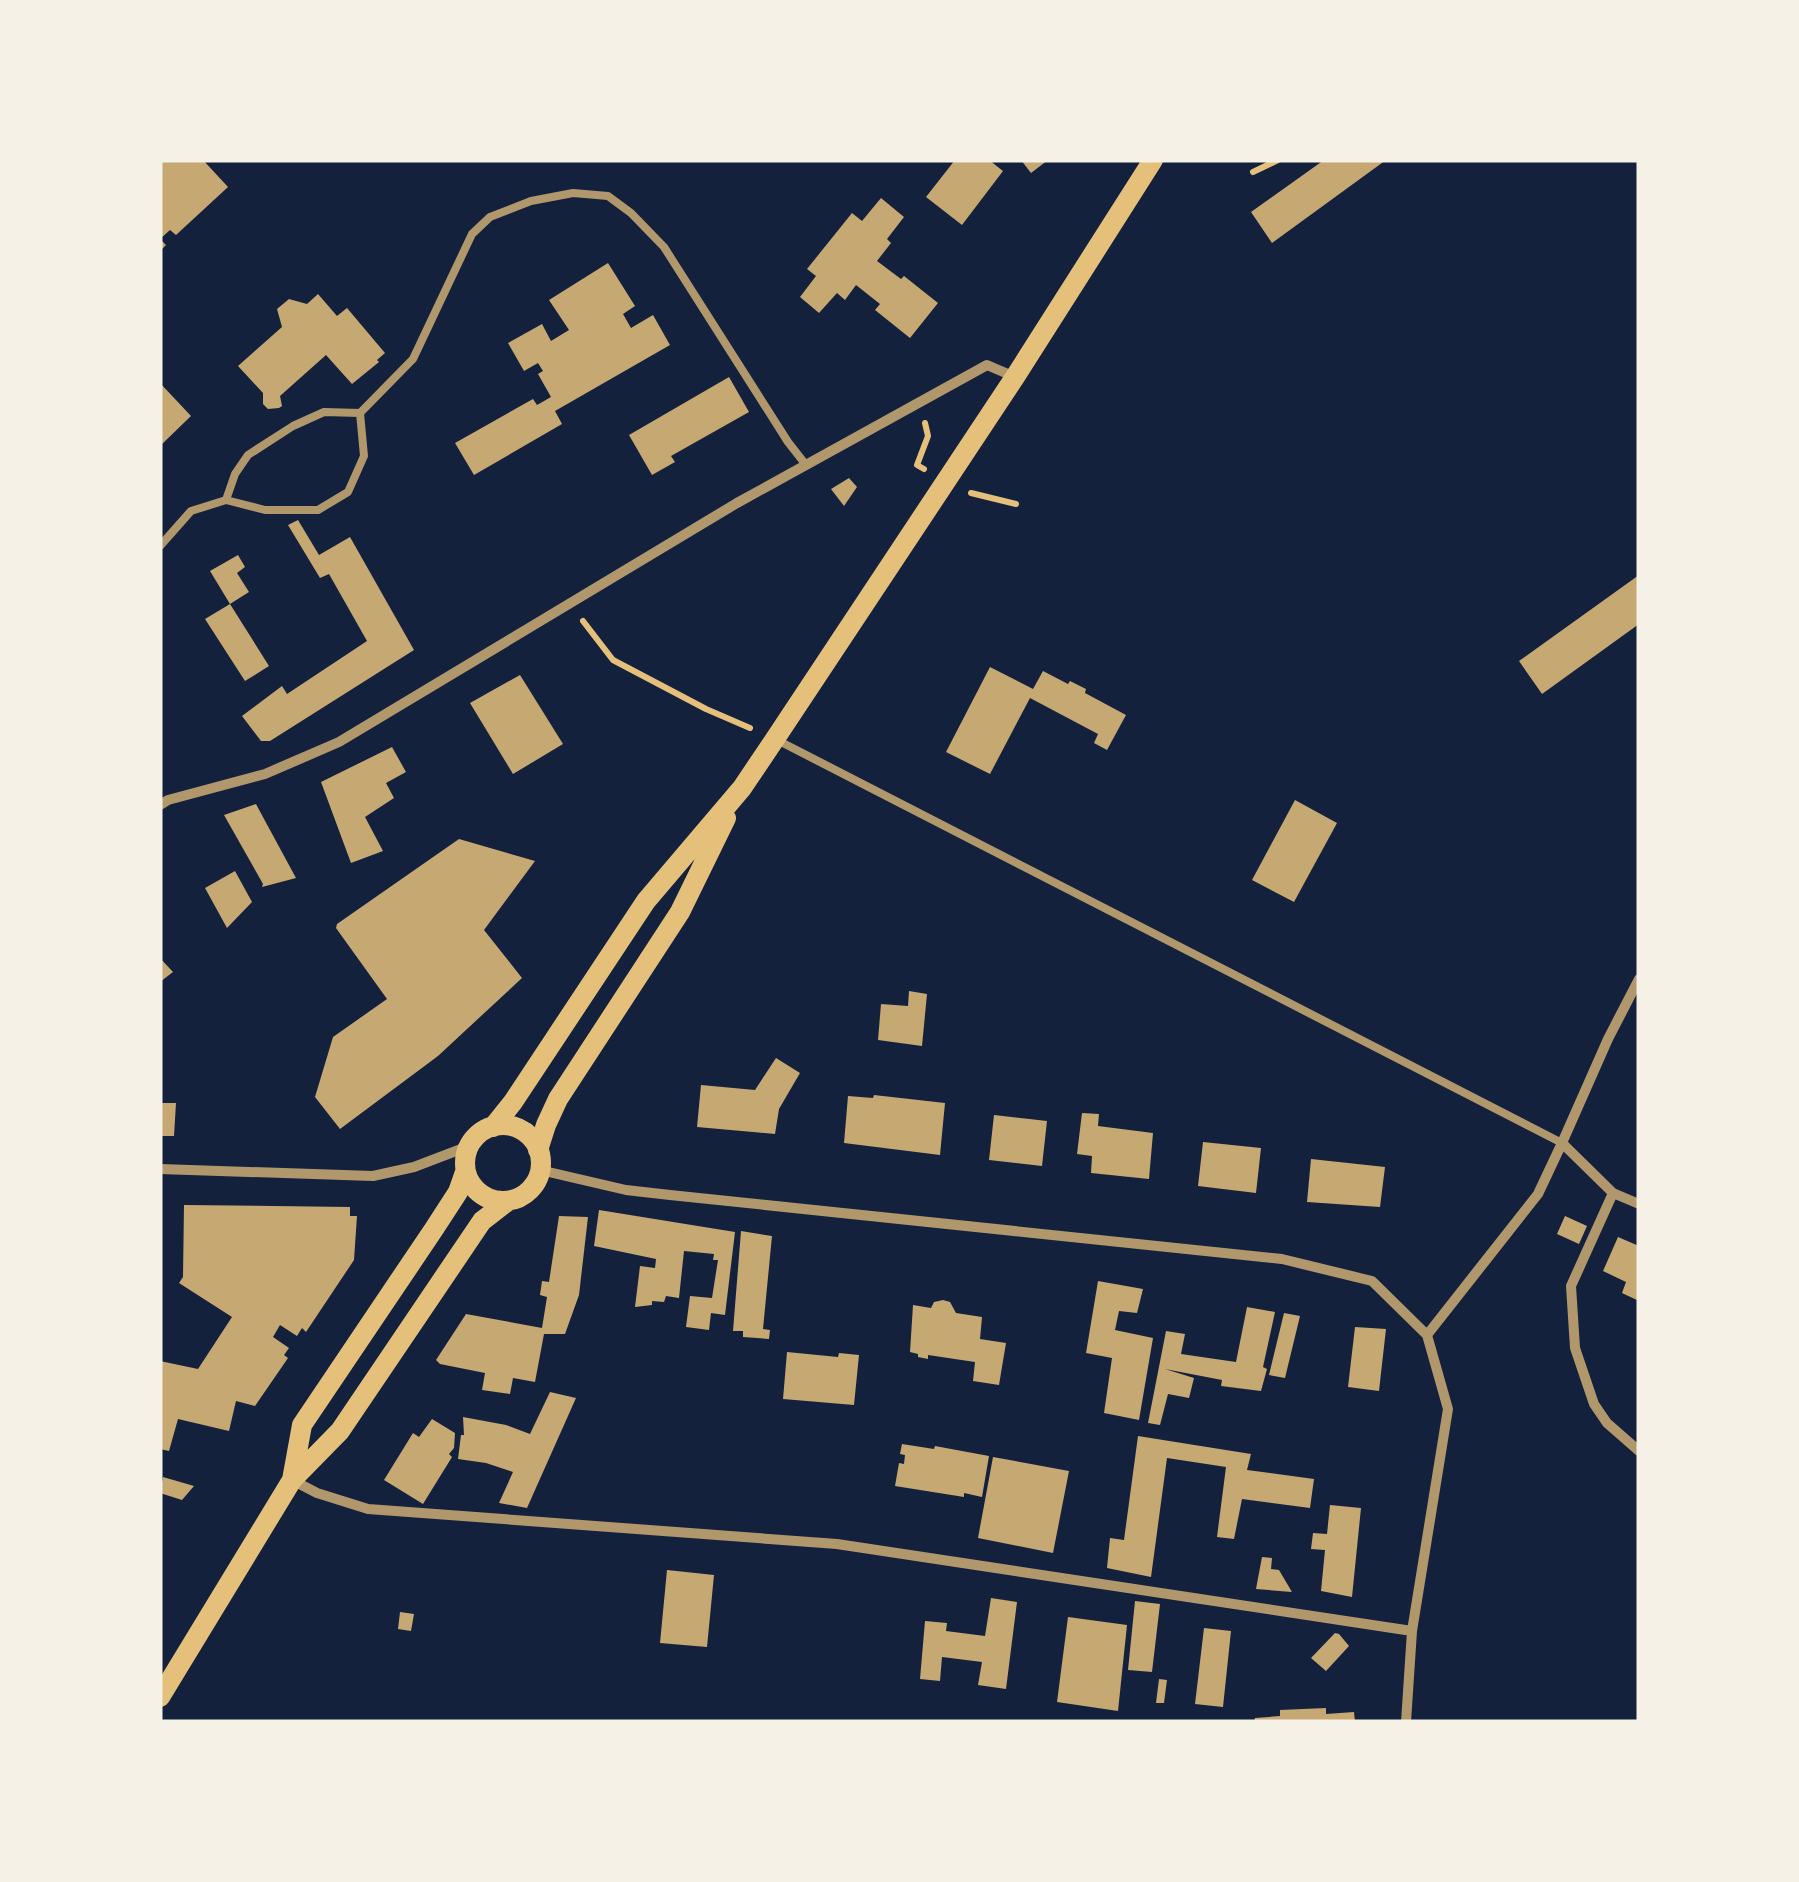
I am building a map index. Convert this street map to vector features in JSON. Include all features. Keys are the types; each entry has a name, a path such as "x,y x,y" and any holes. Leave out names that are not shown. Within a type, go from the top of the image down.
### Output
{"main road":[{"path":"508,1201 494,1200 471,1184 465,1158 469,1146 475,1137 493,1127 646,902 742,788 1015,377 1153,160"},
{"path":"160,1697 292,1480 340,1432 482,1221 532,1188 546,1124 558,1098 680,912 742,788"},
{"path":"493,1127 520,1130 531,1138 539,1160"},
{"path":"292,1480 302,1424 434,1229 466,1172"}],"street":[{"path":"160,805 266,774 339,742 737,504 987,364 1015,377"},
{"path":"1426,1335 1538,1194 1639,980"},
{"path":"1562,1144 1614,1193 1639,1204"},
{"path":"160,1170 373,1176 414,1167 469,1146"},
{"path":"539,1160 626,1190 1282,1258 1372,1281 1426,1335 1448,1410 1412,1631 1406,1722"},
{"path":"1614,1193 1571,1286 1576,1348 1594,1404 1606,1424 1639,1451"},
{"path":"292,1480 368,1509 837,1544 1412,1631"}],"lane":[{"path":"226,500 235,474 248,456 324,412 360,414 413,359 472,234 490,217 531,201 573,192 608,196 664,247 806,466"},
{"path":"160,546 191,511 226,500 265,510 318,510 348,492 364,456 360,414"},
{"path":"775,739 1562,1144"}],"path":[{"path":"1253,172 1278,160"},
{"path":"917,465 928,436 921,402"},
{"path":"979,496 1016,504"},
{"path":"570,604 612,660 706,709 775,739"}],"building":[{"path":"160,160 203,160 228,187 176,235 170,230 160,239"},
{"path":"955,160 989,160 1003,171 962,225 926,197"},
{"path":"1021,160 1048,160 1031,173"},
{"path":"1324,160 1386,160 1272,243 1251,212"},
{"path":"881,198 904,217 877,261 938,303 910,338 875,310 880,304 856,285 845,300 837,293 819,313 800,297 816,276 807,269 852,213 862,221"},
{"path":"608,263 635,306 623,314 631,328 653,315 670,345 555,411 562,424 474,475 455,443 533,399 537,405 551,397 538,374 543,371 538,363 524,371 508,343 542,324 551,341 569,330 549,300"},
{"path":"318,294 337,316 347,308 385,353 352,384 326,355 280,396 282,406 268,409 263,404 263,393 238,366 282,327 277,309 289,299 307,304"},
{"path":"729,377 749,412 671,456 675,462 652,475 629,435"},
{"path":"160,383 191,416 160,446"},
{"path":"849,478 857,487 844,506 831,489"},
{"path":"298,520 319,555 350,537 414,650 270,741 261,741 242,716 282,686 287,694 367,641 329,574 320,578 288,525"},
{"path":"238,555 245,567 237,573 249,592 230,604 210,571"},
{"path":"1639,575 1639,624 1542,694 1519,661"},
{"path":"230,604 269,666 245,681 205,619"},
{"path":"990,667 1033,689 1043,671 1086,689 1085,693 1126,715 1107,750 1094,743 1098,734 1030,698 990,774 946,752"},
{"path":"520,675 563,744 513,774 470,703"},
{"path":"392,747 406,772 386,783 394,798 365,817 383,851 351,863 321,782"},
{"path":"1295,800 1337,823 1294,902 1252,880"},
{"path":"256,804 296,878 262,887 224,815"},
{"path":"459,839 535,861 484,930 522,978 438,1056 340,1129 315,1097 333,1037 387,999 336,928 337,924"},
{"path":"235,871 252,902 227,928 205,888"},
{"path":"160,958 173,972 160,982"},
{"path":"909,991 927,994 922,1046 878,1040 881,1004 908,1006"},
{"path":"776,1058 800,1073 779,1109 775,1134 697,1127 701,1085 755,1090"},
{"path":"848,1096 945,1103 940,1155 844,1143"},
{"path":"160,1103 176,1103 174,1136 160,1136"},
{"path":"1082,1113 1099,1114 1098,1126 1153,1133 1149,1179 1091,1173 1092,1156 1077,1154"},
{"path":"994,1115 1047,1121 1042,1166 989,1160"},
{"path":"1203,1142 1261,1148 1256,1193 1198,1186"},
{"path":"1311,1159 1385,1167 1380,1207 1307,1202"},
{"path":"184,1205 350,1207 350,1216 357,1216 354,1260 306,1332 302,1328 297,1336 280,1325 273,1337 289,1348 284,1355 288,1358 255,1406 236,1401 229,1431 178,1419 169,1451 160,1449 160,1361 198,1369 232,1317 179,1283 183,1277"},
{"path":"599,1210 735,1232 725,1315 711,1313 709,1330 686,1327 690,1296 712,1298 718,1260 713,1260 714,1254 684,1251 679,1298 666,1296 664,1302 652,1301 652,1305 635,1307 640,1266 655,1268 656,1259 594,1246"},
{"path":"559,1216 588,1217 579,1295 565,1334 544,1334 535,1382 513,1378 510,1394 482,1390 485,1373 436,1360 466,1314 542,1328 547,1297 540,1295 542,1281 549,1282"},
{"path":"1565,1216 1587,1226 1579,1244 1557,1234"},
{"path":"741,1231 772,1236 763,1329 770,1330 769,1339 743,1337 743,1331 733,1331"},
{"path":"1618,1237 1639,1246 1639,1301 1622,1293 1626,1282 1603,1271"},
{"path":"1098,1281 1143,1289 1137,1313 1119,1311 1115,1330 1153,1338 1139,1420 1104,1413 1112,1358 1086,1353"},
{"path":"934,1302 950,1302 956,1313 982,1317 980,1339 1006,1343 999,1385 973,1381 975,1362 928,1355 928,1359 910,1352 913,1305 931,1308"},
{"path":"1247,1307 1275,1312 1261,1391 1221,1386 1222,1380 1165,1369 1194,1378 1189,1398 1168,1394 1160,1425 1148,1423 1166,1331 1185,1334 1181,1354 1236,1362"},
{"path":"1284,1313 1300,1316 1285,1378 1269,1375"},
{"path":"1355,1327 1386,1329 1379,1391 1348,1387"},
{"path":"787,1352 859,1355 854,1405 783,1399"},
{"path":"550,1392 576,1398 527,1508 499,1503 513,1472 458,1459 464,1435 463,1417 530,1434"},
{"path":"432,1419 455,1433 454,1448 423,1504 384,1480 413,1433 419,1437"},
{"path":"1138,1436 1251,1454 1247,1470 1314,1479 1310,1508 1242,1499 1234,1539 1217,1537 1226,1467 1167,1458 1151,1577 1107,1568 1110,1538 1124,1540"},
{"path":"902,1444 989,1456 982,1497 895,1486 899,1463 904,1464"},
{"path":"993,1457 1069,1471 1053,1553 978,1538"},
{"path":"163,1477 194,1486 182,1500 160,1493"},
{"path":"1330,1505 1361,1508 1352,1597 1321,1591 1325,1550 1311,1549 1313,1533 1327,1534"},
{"path":"1262,1557 1272,1558 1271,1569 1279,1570 1292,1592 1256,1589"},
{"path":"667,1570 714,1575 707,1647 660,1643"},
{"path":"991,1598 1017,1602 1006,1689 978,1685 982,1662 942,1657 940,1681 920,1679 925,1621 947,1623 946,1631 985,1636"},
{"path":"1135,1601 1160,1604 1152,1672 1128,1670"},
{"path":"400,1612 414,1614 411,1631 398,1629"},
{"path":"1068,1617 1127,1625 1118,1711 1057,1702"},
{"path":"1204,1628 1231,1631 1223,1707 1195,1704"},
{"path":"1335,1633 1349,1646 1326,1671 1311,1658"},
{"path":"1159,1679 1167,1680 1164,1703 1156,1703"},
{"path":"1326,1708 1326,1714 1354,1712 1355,1722 1254,1722 1255,1718 1280,1716 1280,1710"}]}
